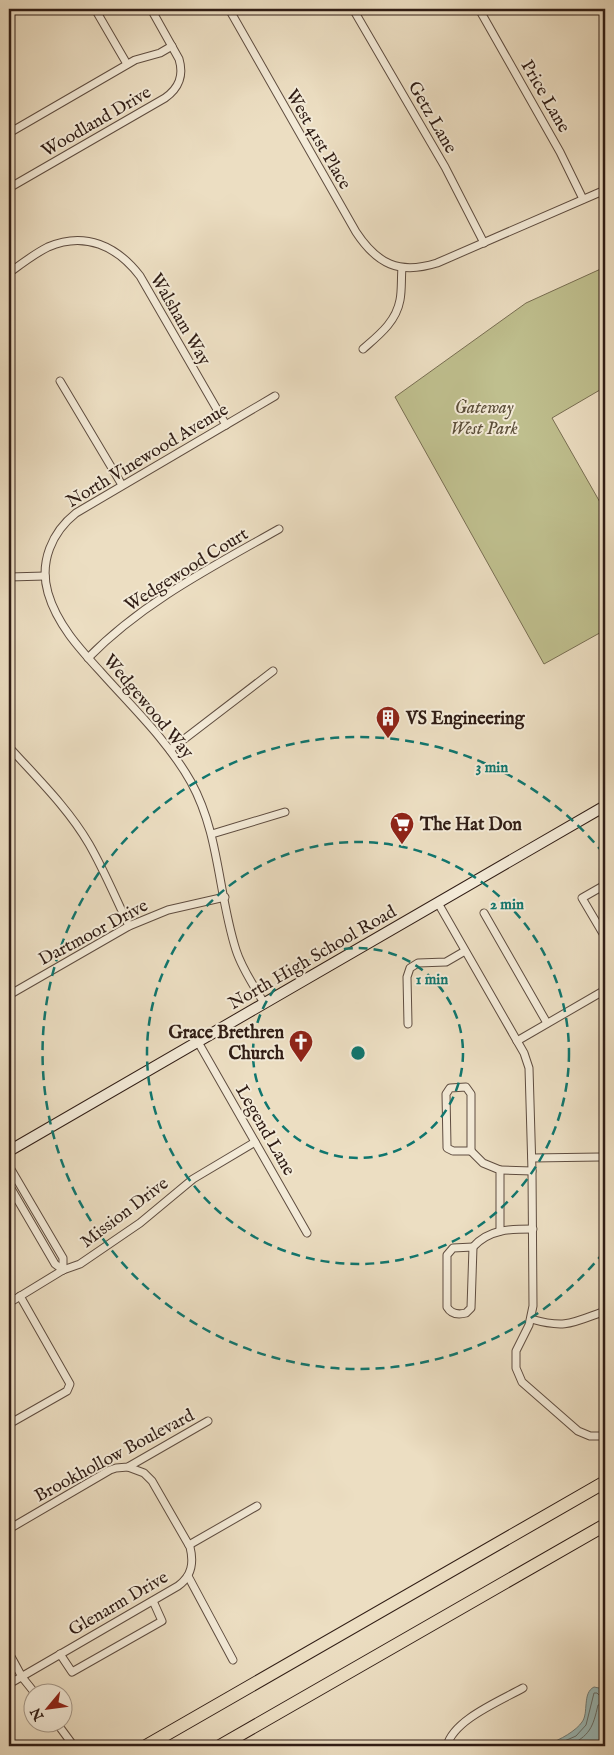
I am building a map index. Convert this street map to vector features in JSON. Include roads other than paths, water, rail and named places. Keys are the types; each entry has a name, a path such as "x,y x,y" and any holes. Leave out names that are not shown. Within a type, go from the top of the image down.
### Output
{"highway":[{"path":"146,1746 605,1482"},
{"path":"220,1746 605,1524"}],"street":[{"path":"95,9 127,64"},
{"path":"151,9 172,46"},
{"name":"West 41st Place","path":"229,9 356,232 377,256 402,268"},
{"name":"Getz Lane","path":"353,9 445,167 484,243"},
{"name":"Price Lane","path":"479,9 560,152 583,199"},
{"name":"Woodland Drive","path":"9,133 127,64 143,57 160,53 172,46 178,54 181,67 179,82 168,97 9,188"},
{"path":"362,349 382,332 392,319 400,300 402,268 423,267 436,263 605,190"},
{"name":"Walsham Way","path":"9,273 40,251 55,244 75,241 96,243 114,251 135,270 226,425"},
{"path":"60,381 122,485"},
{"name":"North Vinewood Avenue","path":"45,576 48,552 61,527 79,510 275,396"},
{"name":"Wedgewood Court","path":"88,658 118,630 158,600 280,529"},
{"path":"9,577 45,576"},
{"name":"Wedgewood Way","path":"45,576 47,591 56,614 69,635 170,750 198,796 212,834 233,940 240,960 264,1003"},
{"path":"170,750 273,671"},
{"path":"9,747 60,804 88,843 104,872 129,926"},
{"name":"North High School Road","path":"9,1151 605,806"},
{"path":"212,834 285,812"},
{"path":"605,889 603,886 582,898 605,938"},
{"name":"Dartmoor Drive","path":"9,995 129,926 168,910 225,896"},
{"path":"438,902 524,1053 530,1079 533,1306 528,1329 517,1349 516,1368 523,1384 578,1431 590,1436 605,1436"},
{"path":"484,913 547,1023"},
{"path":"408,1024 407,977 410,968 418,963 446,962 466,951"},
{"path":"517,1041 605,990"},
{"name":"Legend Lane","path":"198,1042 307,1233"},
{"path":"471,1151 453,1151 447,1148 446,1094 450,1088 466,1088 470,1091 471,1151 483,1163 500,1170 532,1171"},
{"name":"Mission Drive","path":"9,1303 63,1270 80,1264 140,1223 193,1179 255,1142"},
{"path":"532,1158 600,1157"},
{"path":"9,1166 63,1258 63,1270"},
{"path":"500,1170 500,1231"},
{"path":"9,1185 55,1264 63,1270"},
{"path":"473,1248 472,1308 466,1313 455,1314 449,1311 447,1307 447,1255 453,1248 473,1248 487,1236 500,1231 532,1229"},
{"path":"9,1424 67,1391 70,1384 20,1296"},
{"path":"531,1320 555,1325 566,1325 605,1311"},
{"name":"Brookhollow Boulevard","path":"9,1529 110,1470 128,1467 208,1421"},
{"name":"Glenarm Drive","path":"9,1684 178,1586 188,1576 193,1558 190,1545 152,1481 144,1473 128,1467"},
{"path":"190,1545 257,1506"},
{"path":"188,1576 233,1660"},
{"path":"60,1654 72,1672 162,1621 153,1600"},
{"path":"9,1653 26,1682"},
{"path":"447,1746 450,1738 460,1725 523,1688"},
{"path":"63,1732 73,1745"}],"water":[{"path":"594,1687 599,1688 605,1696 605,1743 600,1746 527,1746 536,1743 553,1742 576,1728 584,1718 588,1694"}],"place":[{"name":"VS Engineering","path":"388,739"},
{"name":"The Hat Don","path":"402,845"},
{"name":"Grace Brethren Church","path":"301,1063"}],"park label":[{"name":"Gateway West Park","path":"484,417"}]}
